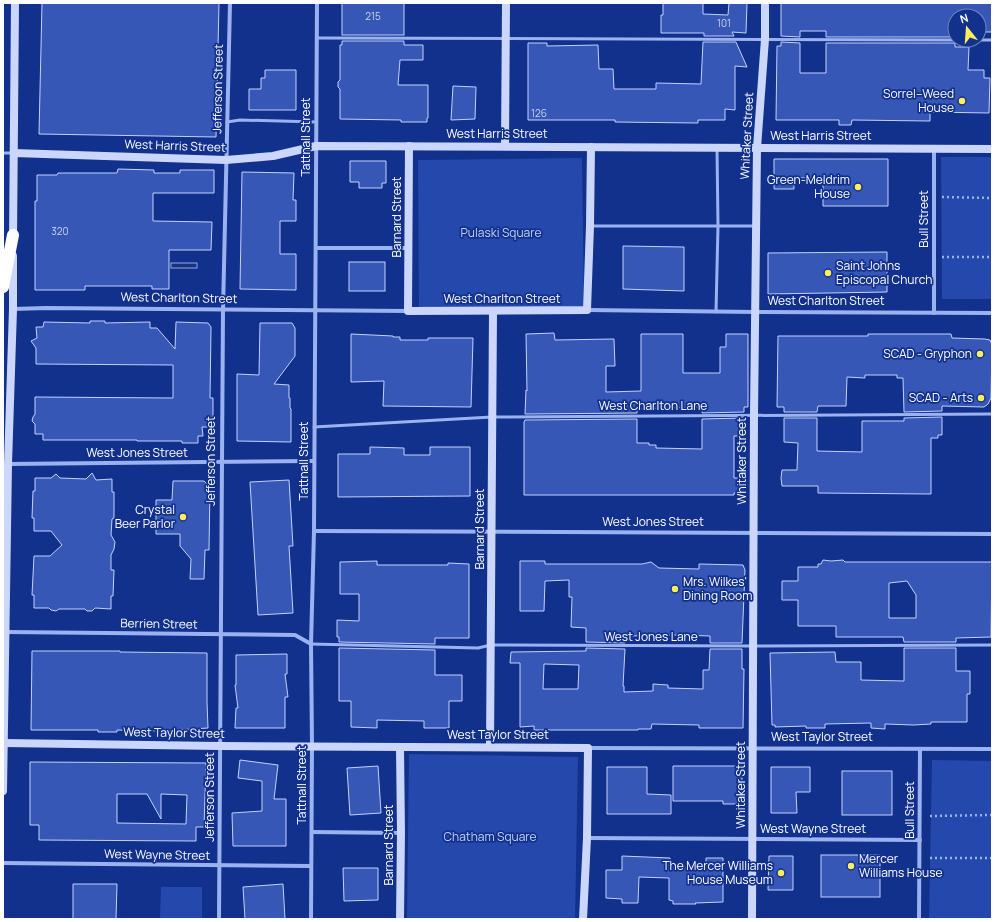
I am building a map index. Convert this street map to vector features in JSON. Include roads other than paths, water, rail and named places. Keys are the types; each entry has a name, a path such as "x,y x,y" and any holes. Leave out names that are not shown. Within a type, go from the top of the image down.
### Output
{"highway":[{"path":"3,287 13,235"}],"street":[{"path":"3,791 8,464 13,309 15,3"},
{"name":"Jefferson Street","path":"219,919 221,462 230,3"},
{"name":"Tattnall Street","path":"311,919 311,644 314,531 317,3"},
{"path":"505,146 506,3"},
{"name":"Whitaker Street","path":"752,919 754,415 757,148 765,38 765,3"},
{"name":"West Harris Street","path":"14,153 226,160 273,156 316,146 992,149"},
{"name":"Barnard Street","path":"408,311 409,146"},
{"path":"587,310 591,147"},
{"name":"Bull Street","path":"934,149 934,313"},
{"path":"316,248 409,248"},
{"name":"West Charlton Street","path":"13,309 46,308 315,311 587,310 992,313"},
{"name":"Barnard Street","path":"490,747 493,311"},
{"name":"West Jones Street","path":"8,464 314,461"},
{"name":"West Jones Street","path":"314,531 992,534"},
{"name":"Berrien Street","path":"5,632 295,635 311,644"},
{"name":"West Taylor Street","path":"3,743 220,746 992,749"},
{"name":"Barnard Street","path":"400,747 402,832 400,919"},
{"path":"583,919 588,748"},
{"name":"Bull Street","path":"919,919 920,749"},
{"path":"312,832 402,832"},
{"name":"West Wayne Street","path":"586,838 920,840"},
{"name":"West Wayne Street","path":"3,863 311,866"}],"lane":[{"path":"317,38 765,38 947,40"},
{"path":"227,122 240,120 316,122"},
{"path":"716,312 718,226 717,147"},
{"name":"West Harris Street","path":"3,153 14,153"},
{"path":"590,226 756,226"},
{"name":"West Charlton Lane","path":"314,427 492,416 992,414"},
{"name":"West Jones Lane","path":"311,644 478,648 491,645 992,646"}],"place":[{"name":"Sorrel–Weed House","path":"962,101"},
{"name":"Green-Meldrim House","path":"858,187"},
{"name":"Saint Johns Episcopal Church","path":"828,273"},
{"name":"SCAD - Gryphon","path":"980,354"},
{"name":"SCAD - Arts","path":"981,398"},
{"name":"Crystal Beer Parlor","path":"183,517"},
{"name":"Mrs. Wilkes' Dining Room","path":"675,589"},
{"name":"Mercer Williams House","path":"851,866"},
{"name":"The Mercer Williams House Museum","path":"781,873"}],"park label":[{"name":"Pulaski Square","path":"501,233"},
{"name":"Chatham Square","path":"490,837"}]}
